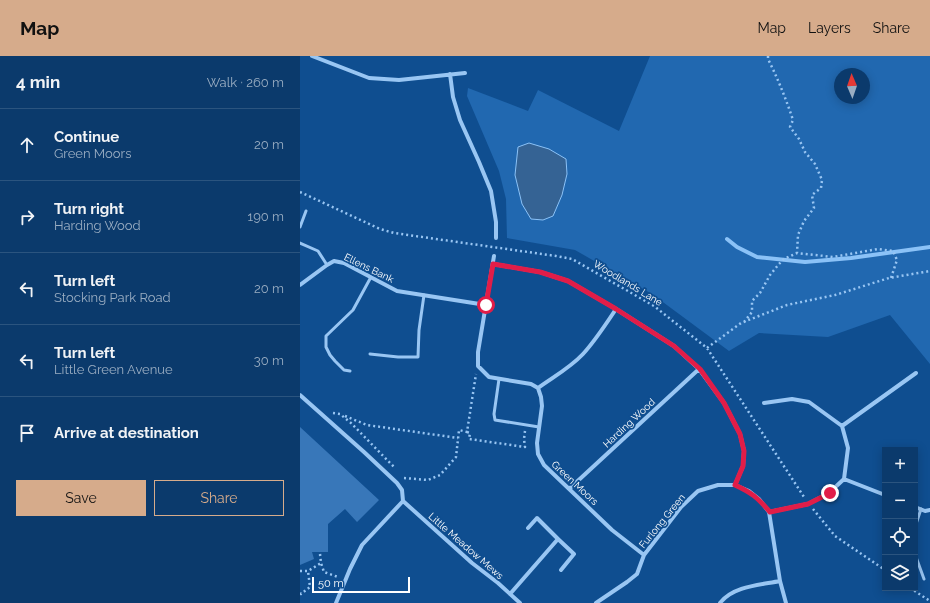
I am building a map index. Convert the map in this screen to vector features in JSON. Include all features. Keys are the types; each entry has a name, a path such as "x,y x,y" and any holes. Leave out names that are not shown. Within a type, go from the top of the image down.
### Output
{"street":[{"path":"312,56 370,78 399,80 465,73"},
{"path":"450,74 453,97 460,120 491,191 496,222 496,238"},
{"path":"494,256 478,352 478,366 489,378 531,384 538,388 566,369 583,354 616,309"},
{"name":"Ellens Bank","path":"327,265 334,261 344,263 397,290 486,305"},
{"path":"493,264 540,272 568,281 616,309 674,346 700,369 724,403 740,434 744,451 743,466 735,485 749,491 759,499 770,512 780,581 786,603"},
{"path":"300,285 327,265"},
{"name":"Harding Wood","path":"569,489 700,369"},
{"path":"842,426 916,373"},
{"name":"Green Moors","path":"538,388 542,406 537,443 538,454 544,465 612,530 644,555"},
{"path":"300,395 364,452 397,483 402,490 403,501 362,545 336,603"},
{"path":"764,404 792,399 809,402 842,426 848,448 844,479 830,493 808,504 770,512"},
{"path":"844,479 882,494"},
{"name":"Furlong Green","path":"596,603 636,574 644,555 681,507 698,491 718,485 735,485"},
{"name":"Little Meadow Mews","path":"403,501 472,563 498,583 520,603"},
{"path":"918,507 925,511 930,510"},
{"path":"528,528 537,518 574,554 561,570"},
{"path":"510,594 558,539"},
{"path":"720,603 724,598 741,589 780,581"}],"lane":[{"path":"300,226 306,211"},
{"path":"300,243 318,251 327,265"},
{"path":"350,371 344,370 330,355 326,347 326,336 353,310 371,277"},
{"path":"370,354 398,357 418,357 419,330 424,295"},
{"path":"499,379 494,414 495,420 539,427"},
{"path":"918,519 922,509"},
{"path":"916,555 924,579"}],"path":[{"path":"768,56 787,100 793,120 790,127 799,139 805,152 815,164 822,180 820,188 812,195 814,208 804,221 798,235 797,253"},
{"name":"Woodlands Lane","path":"300,192 380,229 394,233 572,259 654,306 707,348 808,504 834,536 882,568"},
{"path":"743,323 752,312 752,300 760,293 770,275 784,259 797,253 833,257 878,249 893,251 897,260 891,278"},
{"path":"707,348 743,323 787,305 835,295 891,278 930,271"},
{"path":"400,474 404,478 428,480 440,475 456,457 459,430 467,432 478,366"},
{"path":"318,411 341,415 367,424 458,438"},
{"path":"341,415 361,432 396,469"},
{"path":"320,554 320,563 324,572 346,580"},
{"path":"300,571 308,571 320,563"},
{"path":"300,593 301,594 310,587 308,571"},
{"path":"915,591 930,601"}],"shaded area":[{"path":"650,56 930,56 930,364 890,315 828,337 759,333 729,351 652,294 575,250 507,238 506,199 499,171 467,96 468,88 528,111 538,90 619,131"},
{"path":"529,143 549,149 566,159 567,174 562,195 553,216 543,220 531,219 522,204 515,175 518,147"}],"building":[{"path":"300,427 379,500 357,522 345,509 328,524 328,552 312,552 314,559 300,565"}],"waterway":[{"path":"727,239 737,247 757,257 805,262 851,258 930,247"}],"route":[{"path":"486,305 493,264 540,272 568,281 616,309 674,346 700,369 724,403 740,434 744,451 743,466 735,485 749,491 759,499 770,512 808,504 830,493"}]}
